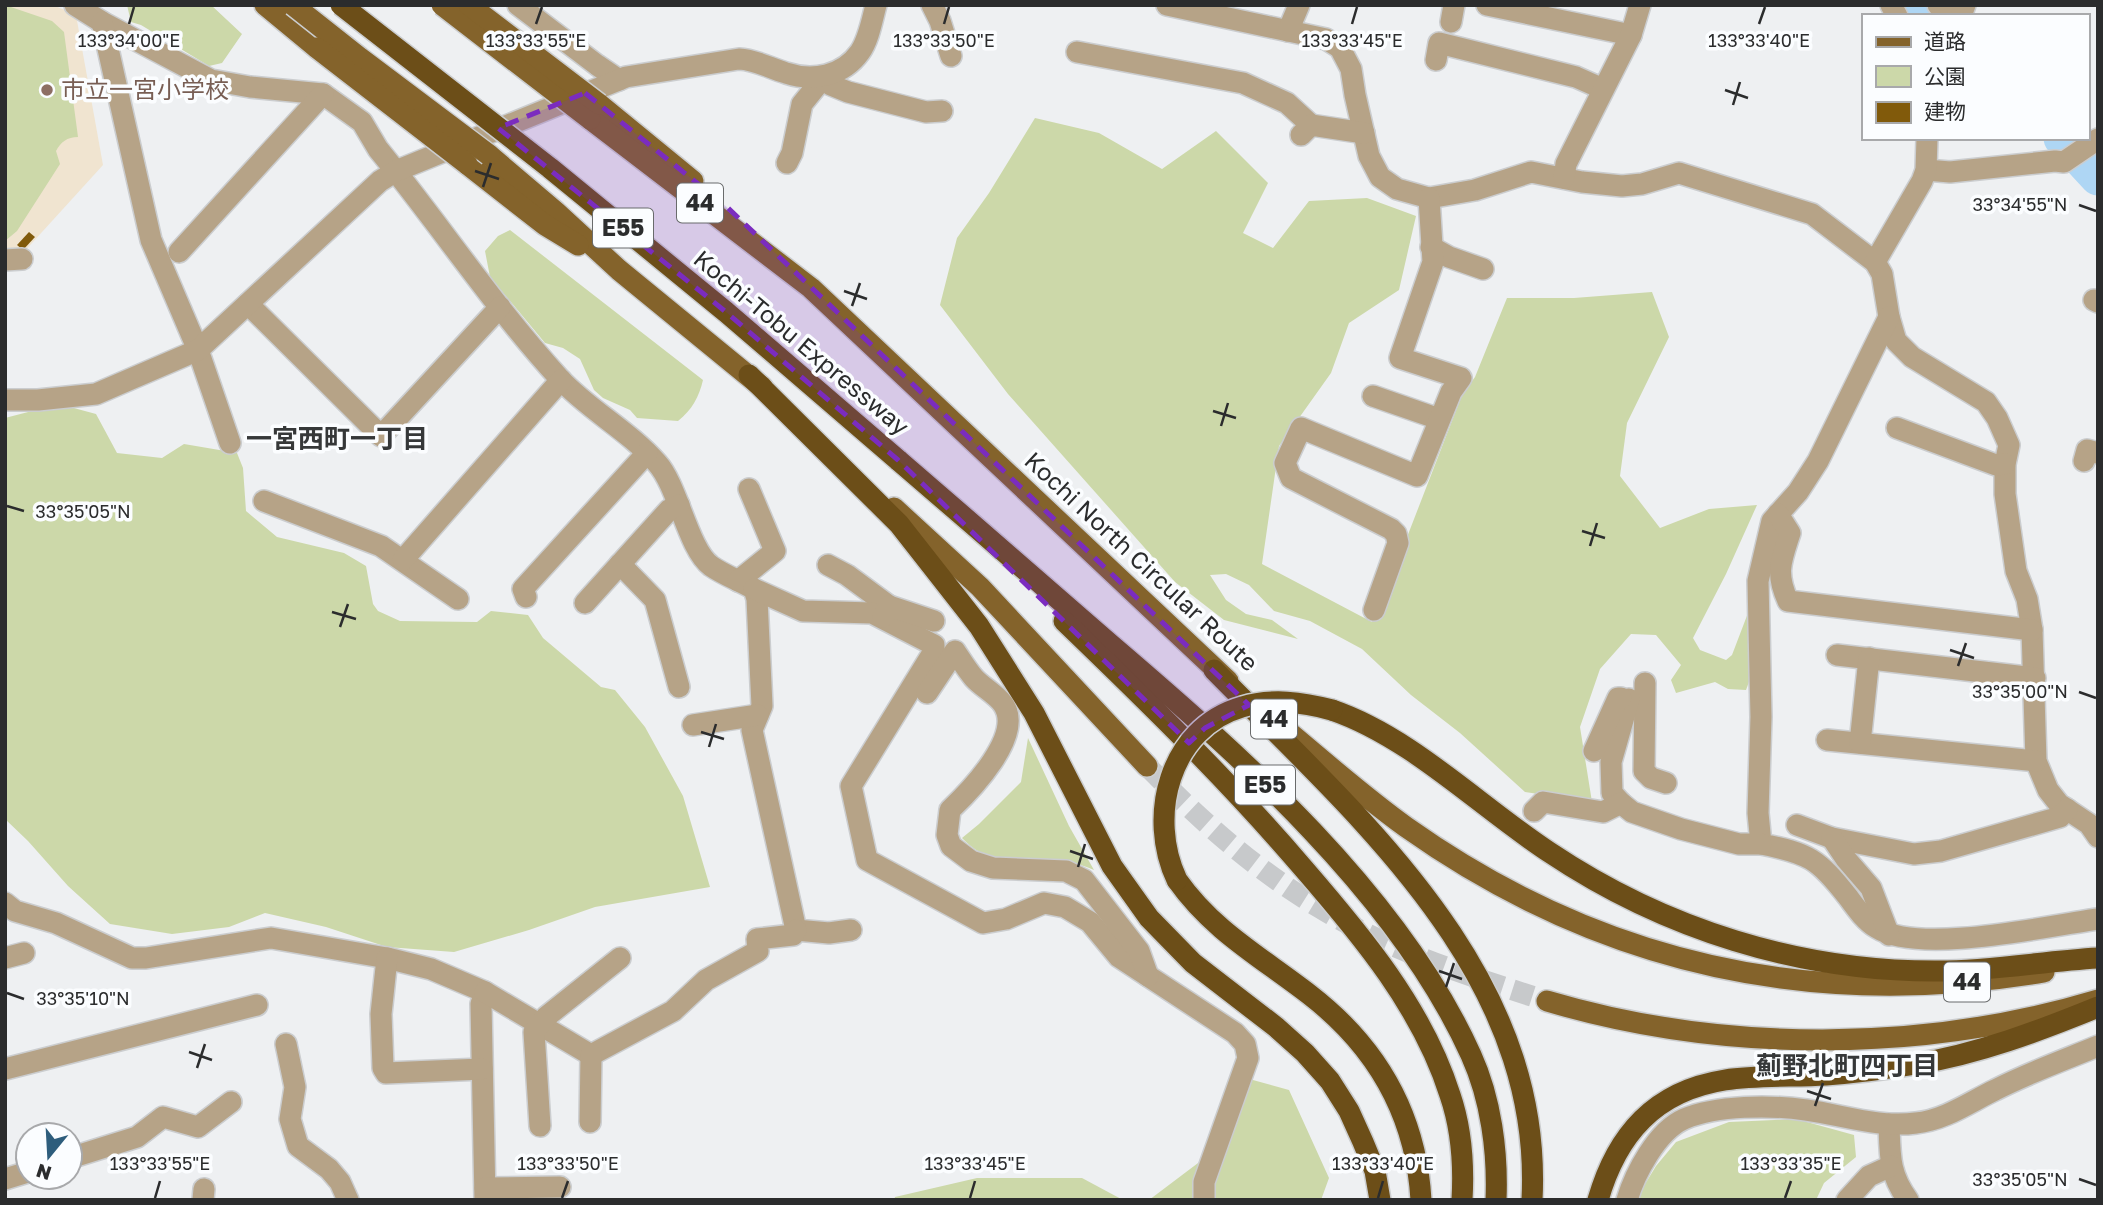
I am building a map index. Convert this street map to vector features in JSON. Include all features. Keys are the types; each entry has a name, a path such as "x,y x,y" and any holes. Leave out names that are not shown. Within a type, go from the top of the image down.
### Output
{"highway":[{"name":"Kochi-Tobu Expressway","path":"341,5 550,168 726,312 898,460"},
{"path":"749,375 899,524 979,626 1045,733 1112,866 1149,918 1193,963 1276,1027 1305,1053 1330,1082 1349,1111 1363,1142 1375,1171 1380,1200"},
{"name":"E55","path":"898,460 1198,753 1285,847 1381,963 1411,1009 1451,1096 1459,1140 1462,1200"},
{"name":"E55","path":"898,460 1192,714 1309,828 1384,915 1435,988 1472,1056 1491,1120 1496,1200"},
{"path":"1214,670 1376,835 1433,904 1461,946 1501,1024 1515,1063 1525,1105 1531,1151 1532,1200"},
{"path":"1421,1200 1414,1150 1405,1120 1378,1065 1358,1038 1335,1016 1207,917 1177,880 1168,861 1163,819 1169,779 1189,743 1222,716 1240,708 1262,702 1308,704 1356,719 1405,746 1550,853 1625,897 1696,928 1835,975 1886,970 1986,969 2098,960"},
{"path":"1598,1200 1615,1153 1630,1132 1660,1106 1696,1088 1723,1080 1877,1070 1958,1056 2098,1007"}],"main road":[{"path":"265,5 545,225 619,270"},
{"path":"293,5 489,155 619,270 749,375 980,587 1147,766"},
{"name":"Kochi North Circular Route","path":"442,5 595,112 811,288 1214,670 1405,826 1461,863 1530,902 1602,933 1669,956 1773,978 1835,975"},
{"path":"469,5 595,112"},
{"name":"44","path":"1547,1000 1631,1022 1725,1035 1829,1038 1947,1031 1999,1023 2098,1000"}],"street":[{"path":"75,5 211,80 250,88 323,94 362,122 378,149 500,307 561,380 660,466 693,538 709,565 803,611 886,612 934,621"},
{"path":"519,5 619,80"},
{"path":"788,163 802,104 823,78 837,71 859,52 876,5"},
{"path":"932,5 951,55"},
{"path":"1167,5 1326,39 1340,48 1351,68 1369,156 1380,177 1397,189 1429,198 1475,190 1531,172 1622,186 1642,184 1679,173 1812,214 1875,262 1882,274 1896,341 1912,357 1986,402 1997,418 2008,445 2005,494 2016,571 2026,599 2032,631 2036,761 2048,790 2059,804 2095,822"},
{"path":"1288,31 1299,5"},
{"path":"1487,5 1631,35"},
{"path":"1564,178 1566,164 1631,35 1640,5"},
{"path":"102,22 151,240 198,349 230,443"},
{"path":"1436,60 1439,43 1576,77 1603,89"},
{"path":"1077,52 1243,83 1287,103 1306,130 1364,133"},
{"path":"5,400 38,400 96,394 198,349 380,181 396,171 619,80 739,59 753,60 786,74 823,78 831,85 848,92 926,112 942,111"},
{"path":"180,252 323,94"},
{"path":"1875,262 1922,181 1926,170 1927,140"},
{"path":"1926,170 1950,172 2064,162 2093,144"},
{"path":"1374,610 1398,543 1396,534 1291,478 1284,463 1301,428 1417,476 1451,392 1461,378 1400,358 1433,262 1429,198"},
{"path":"1431,247 1449,257 1483,269"},
{"path":"248,304 381,436 500,307"},
{"path":"1761,844 1758,813 1761,717 1758,581 1772,521 1797,492 1818,461 1889,317"},
{"path":"403,560 437,535 561,380"},
{"path":"1373,396 1440,419"},
{"path":"1897,429 1996,465 2005,464"},
{"path":"526,597 523,589 647,453"},
{"path":"746,585 775,551 749,489"},
{"path":"264,501 381,546 458,599"},
{"path":"585,603 669,510 679,505"},
{"path":"1778,514 1790,533 1780,563 1780,584 1788,601 2032,631"},
{"path":"621,564 655,600 679,687"},
{"path":"828,565 847,575 886,612 934,645 934,652 851,786 867,860 983,923 1006,919 1044,903 1065,907 1090,922 1119,957 1235,1033 1245,1044 1248,1058 1205,1182 1204,1200"},
{"path":"590,1122 591,1055 673,1012 706,980 758,951 757,939 793,935 796,930 752,730 762,706 757,599 746,585"},
{"path":"927,693 955,651 975,679 1003,704 1007,715 1006,732 987,770 974,788 950,810 947,835 951,846 971,861 993,868 1066,871 1084,880 1139,951 1148,976"},
{"path":"1837,655 2035,678"},
{"path":"1860,743 1869,658"},
{"path":"1594,751 1618,698 1639,694"},
{"path":"1639,694 1644,771 1651,778 1667,783"},
{"path":"1639,694 1611,762 1612,793 1632,812 1681,829 1739,844 1761,844 1790,849 1811,857 1826,870 1874,926 1889,935 1961,939 2098,919"},
{"path":"693,725 758,715"},
{"path":"1827,740 2036,761"},
{"path":"1534,811 1543,802 1603,812 1621,803"},
{"path":"1797,825 1832,838 1914,854 1941,851 1975,839 2060,817 2067,809"},
{"path":"1832,838 1871,888 1889,935"},
{"path":"5,903 15,911 55,923 132,958 271,938 387,958 431,969 485,992 538,1026 591,1055"},
{"path":"796,930 829,933 851,930"},
{"path":"387,958 381,1014 383,1068 386,1073 482,1069"},
{"path":"540,1126 534,1032 620,958"},
{"path":"485,992 481,1004 485,1194 560,1187"},
{"path":"5,1069 257,1005"},
{"path":"286,1044 295,1087 290,1119 298,1146 329,1169 340,1182 348,1200"},
{"path":"1627,1200 1634,1176 1661,1138 1682,1119 1743,1108 1803,1110 1889,1124 1919,1123 1948,1114 1997,1089 2098,1046"},
{"path":"84,1154 137,1137 163,1117 198,1127 231,1102"},
{"path":"1889,1124 1891,1166 1896,1184 1908,1200"},
{"path":"1847,1200 1869,1176 1891,1166"}],"highlighted area":[{"path":"585,93 728,208 1249,705 1205,728 1189,743 898,460 726,312 498,128"}],"shaded area":[{"name":"市立一宮小学校","path":"5,5 53,5 76,15 103,165 22,254 5,251"}],"green space":[{"name":"市立一宮小学校","path":"5,5 52,21 64,32 78,137 68,139 58,148 56,151 60,164 17,231 5,241"},
{"path":"127,5 211,5 242,34 222,63 209,66 141,25 131,22"},
{"path":"1035,118 1099,133 1162,169 1216,131 1268,183 1243,233 1273,248 1309,201 1367,198 1416,216 1399,290 1349,323 1331,373 1279,446 1262,564 1372,622 1462,395 1475,377 1507,298 1574,298 1652,292 1669,337 1627,423 1620,476 1660,528 1709,509 1757,505 1693,638 1700,650 1726,660 1732,655 1748,613 1752,662 1746,690 1728,689 1715,682 1676,693 1671,680 1681,665 1656,635 1631,634 1600,669 1580,727 1592,802 1525,792 1460,733 1411,695 1362,649 1310,621 1274,611 1249,585 1226,574 1210,575 1226,600 1246,614 1272,620 1298,639 1224,620 1175,582 1008,394 940,305 957,238 989,193"},
{"path":"510,230 703,380 694,403 683,417 678,421 637,418 630,410 603,398 594,390 580,359 563,348 545,343 490,277 485,251 498,236"},
{"path":"59,404 96,414 117,453 162,458 184,444 237,453 243,468 246,511 277,537 344,553 366,566 373,604 378,611 400,621 477,622 491,611 528,615 543,638 601,687 615,690 645,727 683,796 710,887 595,907 454,952 387,947 326,927 265,913 229,927 172,934 110,924 68,886 5,819 5,418"},
{"path":"1028,738 1069,826 1094,870 1057,861 1014,861 987,856 962,838 1021,782"},
{"path":"1242,1077 1289,1090 1329,1178 1321,1200 1149,1200 1206,1157"},
{"path":"1796,1119 1854,1135 1856,1157 1824,1183 1816,1200 1638,1200 1656,1166 1676,1142 1729,1122"},
{"path":"977,1178 1082,1178 1123,1200 894,1200 895,1197"}],"building":[{"path":"29,232 35,237 23,250 17,245"}],"waterway":[{"path":"1913,5 1921,14"},
{"path":"2064,140 2098,177"}],"tunnel":[{"path":"1147,766 1229,843 1320,908 1402,950 1547,1001"}],"place":[{"name":"市立一宮小学校","path":"47,90"}],"district":[{"name":"一宮西町一丁目","path":"337,439"},
{"name":"薊野北町四丁目","path":"1847,1066"}]}
